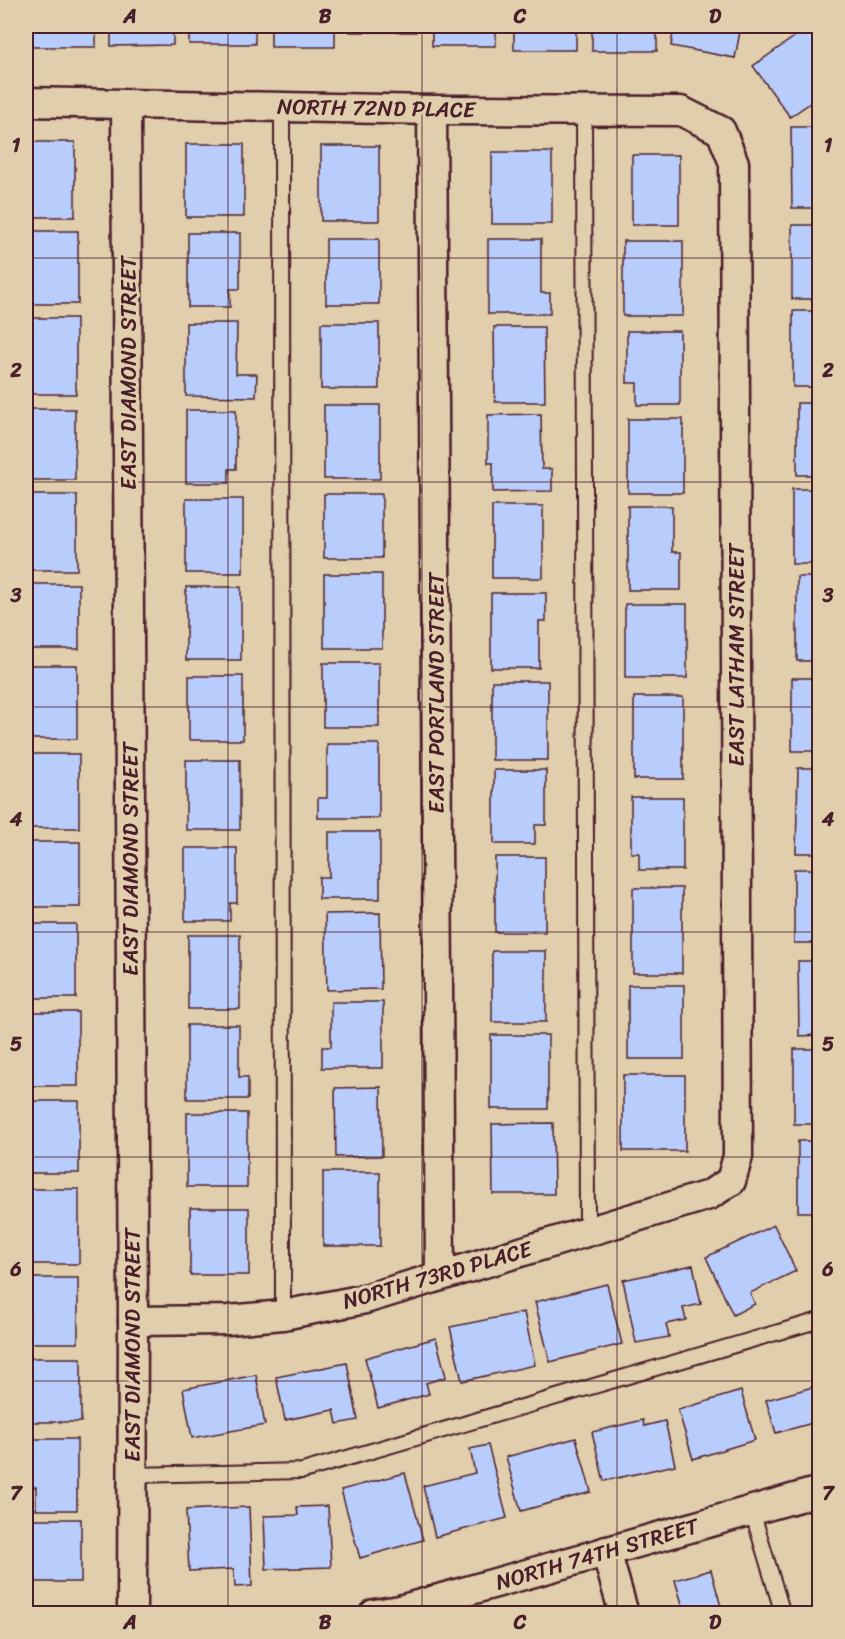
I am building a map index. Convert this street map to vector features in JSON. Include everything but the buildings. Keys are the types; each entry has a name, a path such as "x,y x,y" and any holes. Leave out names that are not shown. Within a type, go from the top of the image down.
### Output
{"street":[{"name":"NORTH 72ND PLACE","path":"26,102 432,110 681,111 722,130"},
{"name":"EAST DIAMOND STREET","path":"126,104 133,1321 132,1614"},
{"name":"EAST PORTLAND STREET","path":"432,110 440,1275"},
{"name":"EAST LATHAM STREET","path":"722,130 734,163 738,1156 731,1181"},
{"name":"NORTH 73RD PLACE","path":"133,1321 228,1320 283,1315 365,1299 709,1195 731,1181"},
{"name":"NORTH 74TH STREET","path":"374,1614 461,1604 606,1551 819,1491"},
{"path":"606,1551 624,1614"}],"lane":[{"path":"282,107 283,1315"},
{"path":"584,110 587,1232"},
{"path":"132,1475 303,1471 819,1320"},
{"path":"752,1511 783,1614"}]}
